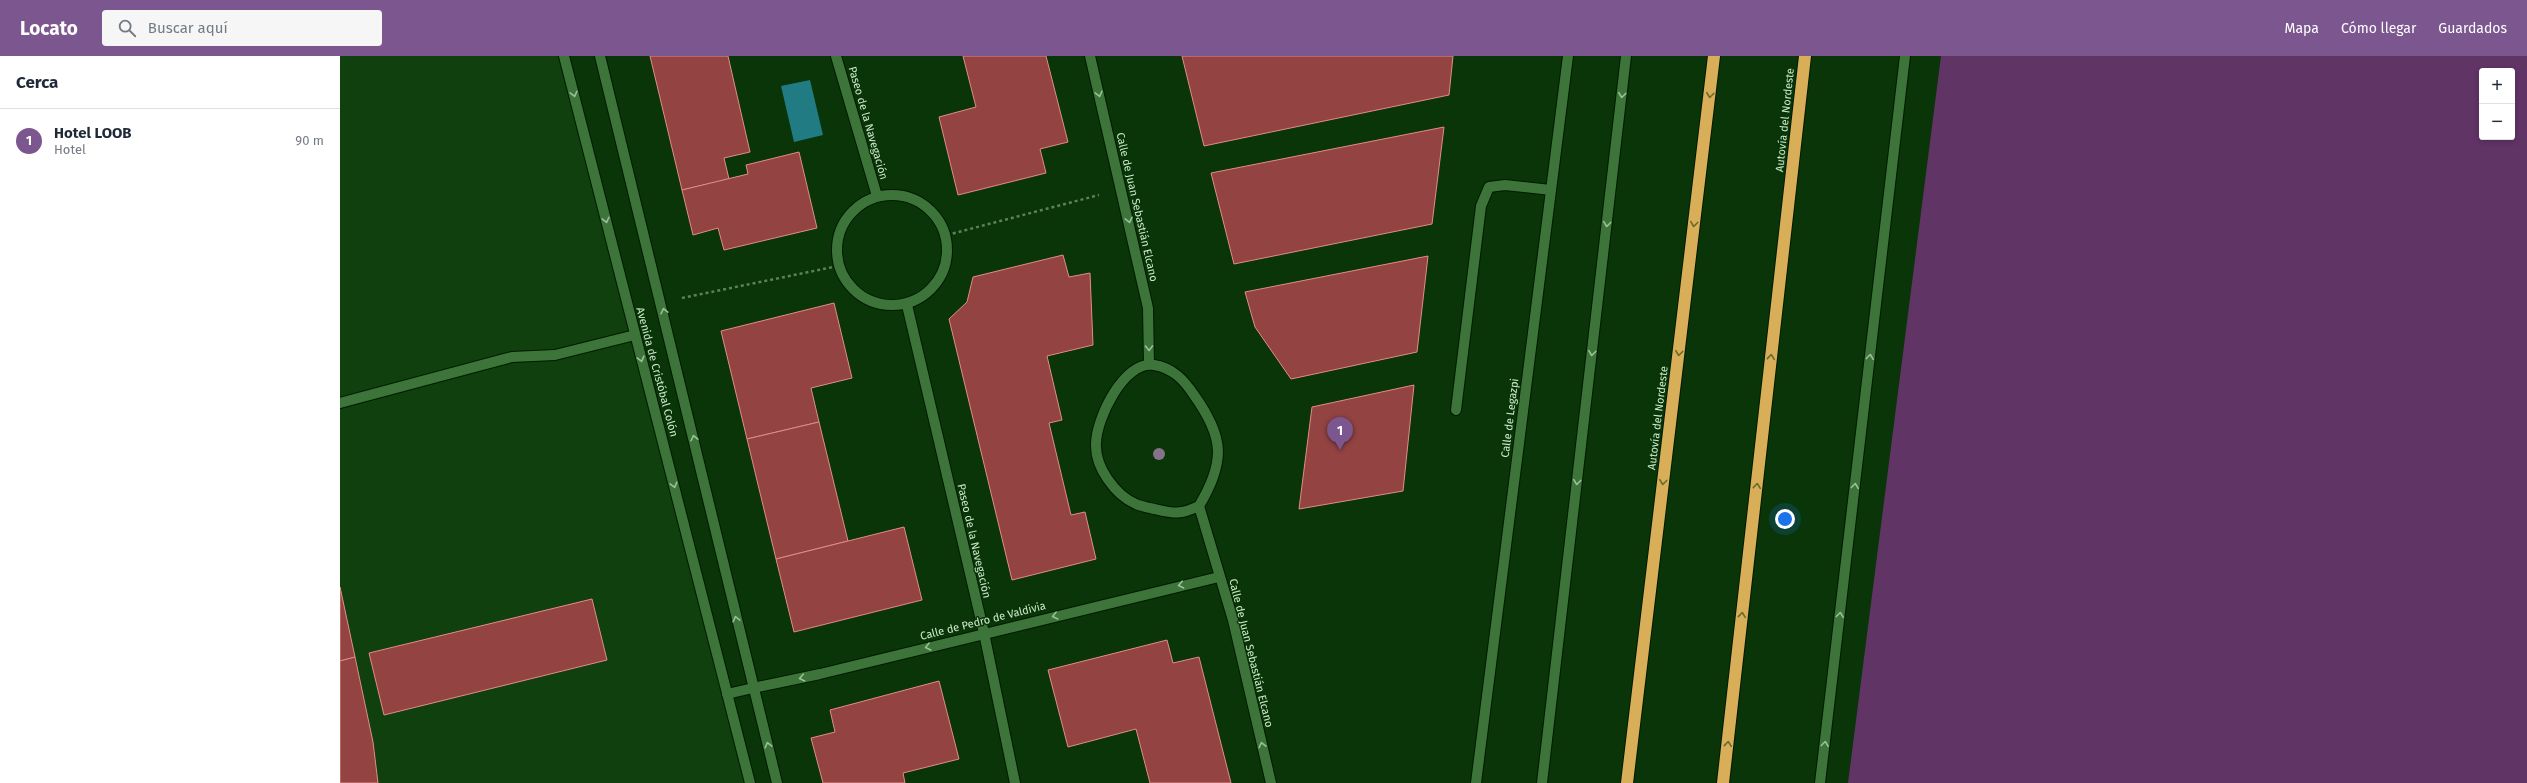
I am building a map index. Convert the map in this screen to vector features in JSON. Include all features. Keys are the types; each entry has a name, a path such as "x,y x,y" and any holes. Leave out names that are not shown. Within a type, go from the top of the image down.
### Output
{"highway":[{"name":"Autovía del Nordeste","path":"1628,783 1714,56"},
{"name":"Autovía del Nordeste","path":"1723,783 1805,56"}],"street":[{"name":"Avenida de Cristóbal Colón","path":"564,56 750,783"},
{"name":"Avenida de Cristóbal Colón","path":"600,56 662,303 753,688 777,783"},
{"name":"Paseo de la Navegación","path":"836,56 877,196"},
{"name":"Calle de Juan Sebastián Elcano","path":"1090,56 1122,189 1148,308 1150,364"},
{"name":"Calle de Legazpi","path":"1476,783 1568,56"},
{"path":"1542,783 1626,56"},
{"path":"1820,783 1905,56"},
{"path":"1456,410 1481,206 1489,187 1505,185 1551,190"},
{"name":"Paseo de la Navegación","path":"838,266 838,237 852,212 877,196 905,195 933,211 947,234"},
{"path":"838,266 853,290 877,304 907,305 929,294 946,269 947,234"},
{"name":"Paseo de la Navegación","path":"907,305 984,634 1015,783"},
{"path":"340,403 512,357 555,355 635,335"},
{"path":"1150,364 1164,367 1182,379 1205,410 1216,431 1218,457 1212,484 1200,506 1182,514 1136,504 1118,491 1101,470 1096,444 1102,415 1117,388 1130,373 1150,364"},
{"name":"Calle de Juan Sebastián Elcano","path":"1200,506 1232,620 1271,783"},
{"name":"Calle de Pedro de Valdivia","path":"753,688 820,674 1219,577"},
{"path":"727,694 753,688"}],"path":[{"path":"947,234 1122,189"},
{"path":"662,303 838,266"}],"shaded area":[{"path":"340,56 564,56 750,783 340,783"},
{"path":"1941,56 2527,56 2527,783 1848,783"}],"water":[{"path":"810,80 823,135 794,142 781,86"}],"building":[{"path":"650,56 728,56 750,152 724,158 729,179 682,190"},
{"path":"963,56 1046,56 1068,142 1040,149 1046,173 958,195 939,117 976,107"},
{"path":"1182,56 1453,56 1449,95 1204,146"},
{"path":"1444,127 1432,224 1234,264 1211,173"},
{"path":"799,152 817,228 724,250 718,228 693,235 682,190 748,174 746,165"},
{"path":"1063,255 1069,277 1090,273 1093,345 1047,356 1062,420 1049,423 1071,515 1085,512 1096,559 1012,580 949,319 967,302 973,277"},
{"path":"1428,256 1417,352 1291,379 1255,327 1245,292"},
{"path":"834,303 852,378 811,388 819,422 747,439 721,331"},
{"path":"1414,385 1403,491 1299,509 1312,407"},
{"path":"819,422 848,541 776,559 747,439"},
{"path":"904,527 922,600 794,632 776,559"},
{"path":"340,587 355,657 340,661"},
{"path":"592,599 607,660 384,715 369,653"},
{"path":"1167,640 1173,663 1199,657 1231,783 1150,783 1136,729 1068,747 1048,670"},
{"path":"355,657 373,742 378,783 340,783 340,661"},
{"path":"939,681 959,759 903,773 905,783 823,783 811,738 835,732 830,710"}],"place":[{"name":"Hotel LOOB","path":"1340,450"}]}
